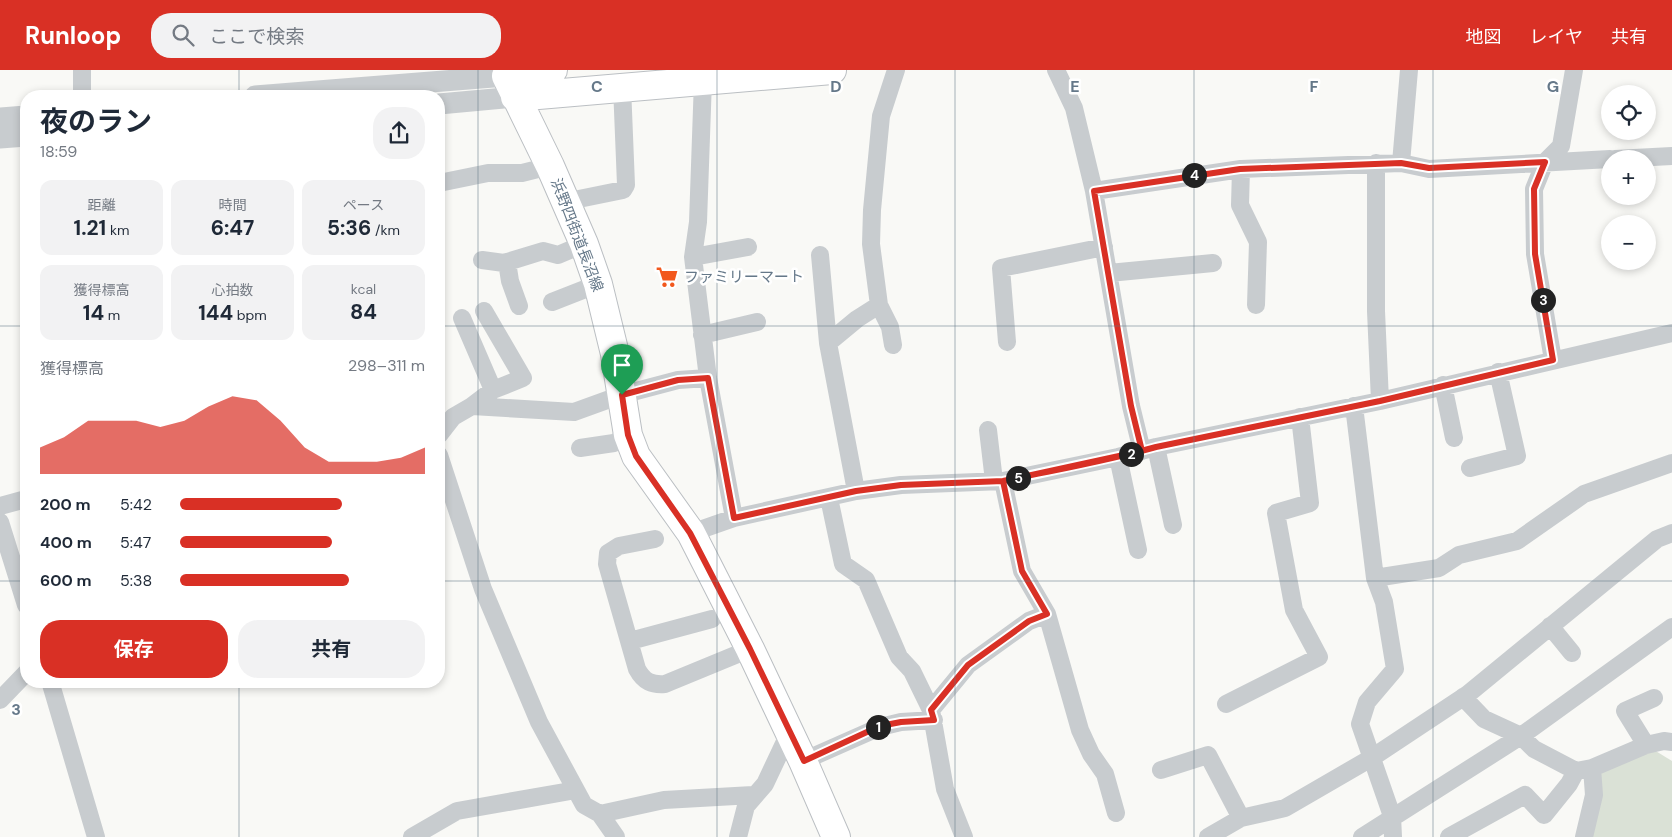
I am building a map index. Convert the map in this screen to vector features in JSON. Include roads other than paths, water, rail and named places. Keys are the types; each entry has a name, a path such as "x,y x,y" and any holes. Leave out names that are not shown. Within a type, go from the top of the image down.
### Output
{"main road":[{"path":"508,81 553,70"},
{"path":"508,81 622,86 832,70"},
{"name":"浜野四街道長沼線","path":"508,81 550,166 564,202 584,244 598,284 615,354 628,435 636,456 690,533 750,649 804,761 836,837"}],"street":[{"path":"82,70 82,90"},
{"path":"893,345 890,328 879,305 871,244 872,210 881,116 896,70"},
{"path":"1056,70 1074,108 1094,191 1131,406 1149,449 1173,525"},
{"path":"1401,163 1408,70"},
{"path":"1553,360 1535,254 1534,189 1545,162 1561,146 1574,70"},
{"path":"703,80 698,222 693,257 708,378 734,518"},
{"path":"356,90 508,81"},
{"path":"445,102 508,81"},
{"path":"564,202 623,190 626,185 622,86"},
{"path":"0,118 20,116"},
{"path":"0,138 20,136"},
{"path":"1656,157 1672,156"},
{"path":"1094,191 1240,169 1401,163 1429,168 1601,159"},
{"path":"1376,164 1376,311 1380,401"},
{"path":"445,181 488,173 522,173 550,166"},
{"path":"1240,169 1240,205 1258,242 1256,305"},
{"path":"482,260 507,262 543,251 558,255 584,244"},
{"path":"693,257 748,247"},
{"path":"1007,342 1001,268 1104,247"},
{"path":"820,255 828,343 856,491"},
{"path":"507,262 510,281 520,306"},
{"path":"1109,274 1213,263"},
{"path":"552,302 598,284"},
{"path":"828,343 857,319 879,305"},
{"path":"445,427 453,417 472,406 493,390 523,378 484,311"},
{"path":"462,318 493,390"},
{"path":"702,335 757,322"},
{"path":"690,533 734,518 856,491 901,485 998,481 1118,458 1149,449 1380,401 1498,372 1671,337"},
{"path":"1470,468 1517,456 1498,372"},
{"path":"472,406 574,412 622,395 678,380 708,378"},
{"path":"1444,385 1454,438"},
{"path":"1354,406 1375,578 1384,602 1395,669 1368,702 1360,724 1392,816 1393,837"},
{"path":"1226,704 1320,657 1294,610 1276,513 1310,503 1300,417"},
{"path":"988,430 998,481 1022,571 1047,614 1080,730 1091,754 1105,774 1116,813"},
{"path":"580,448 614,443 628,435"},
{"path":"1118,458 1138,550"},
{"path":"1375,578 1439,568 1459,555 1517,541 1584,494 1672,463"},
{"path":"445,473 483,589 539,722 584,805 600,814 616,837"},
{"path":"830,498 843,564 866,580 899,657 912,671 933,715 945,789 964,837"},
{"path":"0,506 20,501"},
{"path":"0,522 20,586"},
{"path":"1208,837 1241,818 1285,808 1373,757 1463,697 1657,539 1672,533"},
{"path":"655,539 619,546 608,554 607,564 637,669 641,676 653,685 665,684 750,649"},
{"path":"804,761 880,726 933,715 968,665 1029,621 1047,614"},
{"path":"630,641 712,619"},
{"path":"1550,626 1572,653"},
{"path":"1362,837 1392,816 1521,736 1672,628"},
{"path":"0,700 20,679"},
{"path":"52,688 96,837"},
{"path":"1463,697 1484,719 1521,736 1534,749 1584,769 1594,794 1584,837"},
{"path":"1646,745 1625,712 1654,698"},
{"path":"738,837 746,806 765,784 789,733"},
{"path":"1449,837 1525,795 1544,815 1584,769 1646,745 1664,741 1672,742"},
{"path":"1162,770 1208,756 1241,818"},
{"path":"412,837 457,811 576,790"},
{"path":"600,814 664,800 753,796"}],"place":[{"name":"ファミリーマート","path":"667,277"}]}
